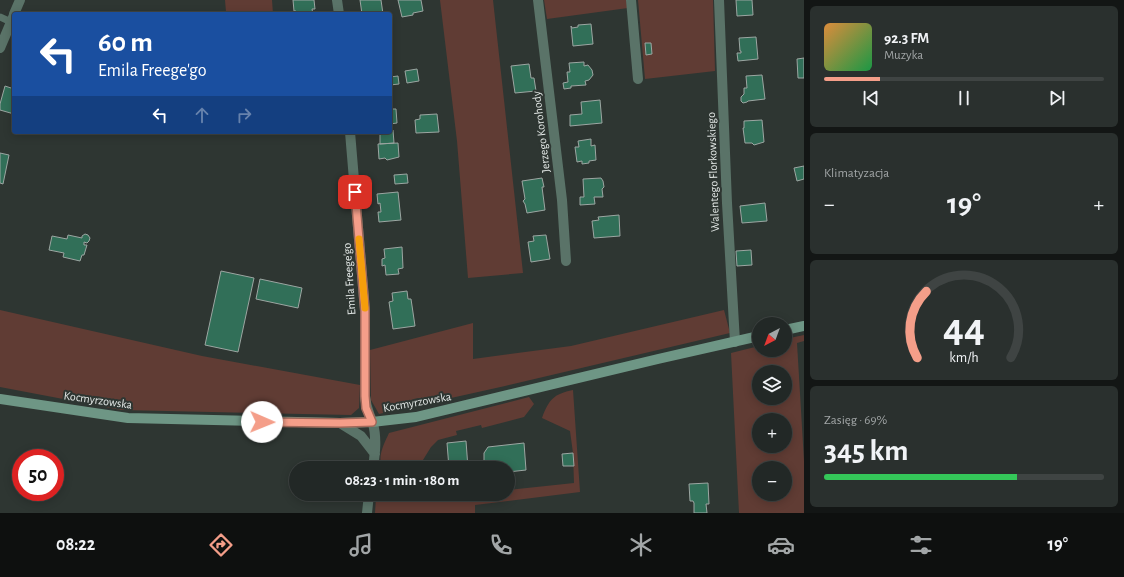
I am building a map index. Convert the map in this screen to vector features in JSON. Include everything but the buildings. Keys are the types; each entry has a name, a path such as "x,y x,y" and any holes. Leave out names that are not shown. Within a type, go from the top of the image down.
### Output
{"main road":[{"path":"792,329 804,326"},
{"name":"Kocmyrzowska","path":"0,399 128,418 340,423 372,422 416,417 752,338"}],"street":[{"path":"15,12 20,0"},
{"path":"337,0 339,12"},
{"name":"Jerzego Korohody","path":"538,0 562,200 566,261"},
{"path":"630,0 638,79"},
{"name":"Walentego Florkowskiego","path":"720,0 727,203 735,342"},
{"path":"0,48 12,19"},
{"name":"Emila Freege'go","path":"350,134 365,311 365,396 366,408 374,431 374,461"},
{"path":"340,423 361,436 375,454"},
{"path":"367,513 368,501"}],"lane":[{"path":"0,17 12,17"}],"shaded area":[{"path":"225,0 272,0 273,12 226,12"},
{"path":"440,0 493,0 523,273 468,278 457,141"},
{"path":"544,0 627,0 628,8 547,19"},
{"path":"638,0 713,0 715,71 645,79"},
{"path":"0,310 202,356 360,385 359,408 351,415 121,410 0,387"},
{"path":"724,310 730,333 379,414 371,400 370,350 473,323 473,359 571,346"},
{"path":"804,335 804,341 797,343 804,461 804,513 739,513 731,353 752,348 752,357 792,357 792,338"},
{"path":"573,390 580,492 515,500 515,489 574,483 573,453 570,431 542,418 547,406 553,398 561,393"},
{"path":"529,397 534,404 524,417 482,428 481,425 456,431 457,435 438,440 431,447 422,461 380,461 383,445 389,433"},
{"path":"376,501 507,501 475,505 475,513 375,513"}],"slow traffic":[{"path":"359,239 365,308"}],"route":[{"path":"262,422 372,422 366,408 365,396 365,311 355,192"}]}
